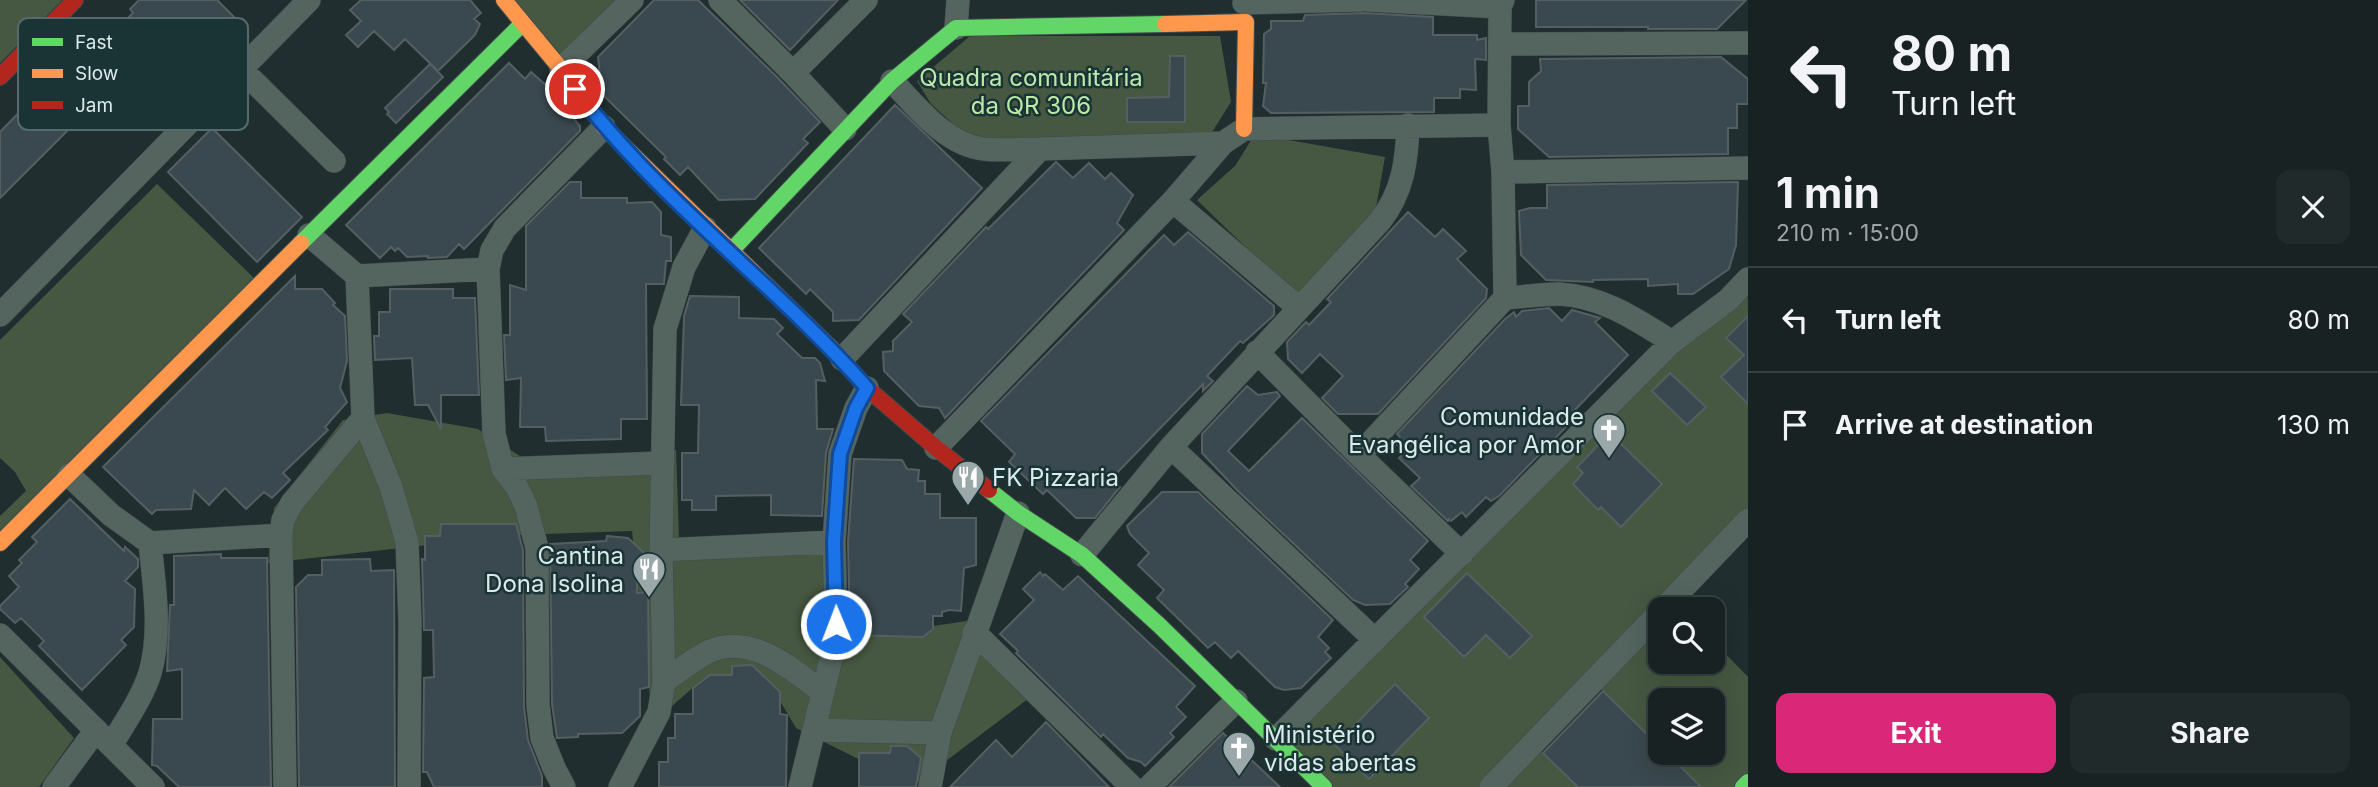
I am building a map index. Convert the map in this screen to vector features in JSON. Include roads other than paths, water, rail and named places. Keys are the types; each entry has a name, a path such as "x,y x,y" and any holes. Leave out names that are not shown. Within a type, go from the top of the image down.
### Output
{"street":[{"path":"57,18 75,0"},
{"path":"248,62 309,0"},
{"path":"504,0 604,127 842,359 867,388 936,448 1018,513 1082,555 1160,626 1324,787"},
{"path":"561,69 632,0"},
{"path":"720,0 845,129"},
{"path":"793,73 866,0"},
{"path":"956,28 958,0"},
{"path":"730,252 892,81 956,28 1361,0"},
{"path":"1367,0 1501,4 1499,125 1503,172 1505,298"},
{"path":"1244,128 1245,8"},
{"path":"0,543 522,24"},
{"path":"1501,44 1748,43"},
{"path":"0,77 18,59"},
{"path":"248,76 334,161"},
{"path":"892,81 947,133 982,149 1223,143"},
{"path":"1082,555 1171,447 1392,206 1406,163 1408,125"},
{"path":"936,448 1173,201 1223,143 1244,128 1499,125"},
{"path":"564,787 542,738 538,705 537,548 526,506 517,486 503,469 494,434 488,269 492,250 505,228 604,127"},
{"path":"0,315 181,130"},
{"path":"842,359 1040,149"},
{"path":"1503,172 1748,168"},
{"path":"1173,201 1299,308"},
{"path":"620,787 659,712 664,682 661,550 665,328 684,267 705,228"},
{"path":"309,235 357,276 488,269"},
{"path":"357,276 362,418 391,487 407,542 410,622 409,787"},
{"path":"1276,739 1672,342 1728,300 1748,279"},
{"path":"1359,455 1505,298 1560,294 1603,303 1624,311 1672,342"},
{"path":"1257,352 1462,554"},
{"path":"800,787 831,659 836,624 834,542 840,454 856,408 867,388"},
{"path":"285,787 281,535 283,520 292,503 362,418"},
{"path":"1171,447 1375,640"},
{"path":"503,469 663,463"},
{"path":"69,475 111,515 150,543 281,535"},
{"path":"930,787 940,733 1018,513"},
{"path":"1674,597 1748,520"},
{"path":"661,550 834,542"},
{"path":"54,787 137,701 149,675 153,659 155,607 150,543"},
{"path":"1491,787 1648,624"},
{"path":"974,632 1132,787"},
{"path":"0,635 153,787"},
{"path":"664,682 712,650 729,647 767,654 787,665 822,692"},
{"path":"1149,787 1236,701"},
{"path":"814,730 940,733"},
{"path":"1743,787 1748,782"}],"place":[{"name":"Comunidade Evangélica por Amor","path":"1609,460"},
{"name":"FK Pizzaria","path":"968,507"},
{"name":"Cantina Dona Isolina","path":"649,599"},
{"name":"Ministério vidas abertas","path":"1239,778"}],"park label":[{"name":"Quadra comunitária da QR 306","path":"1031,91"}]}
